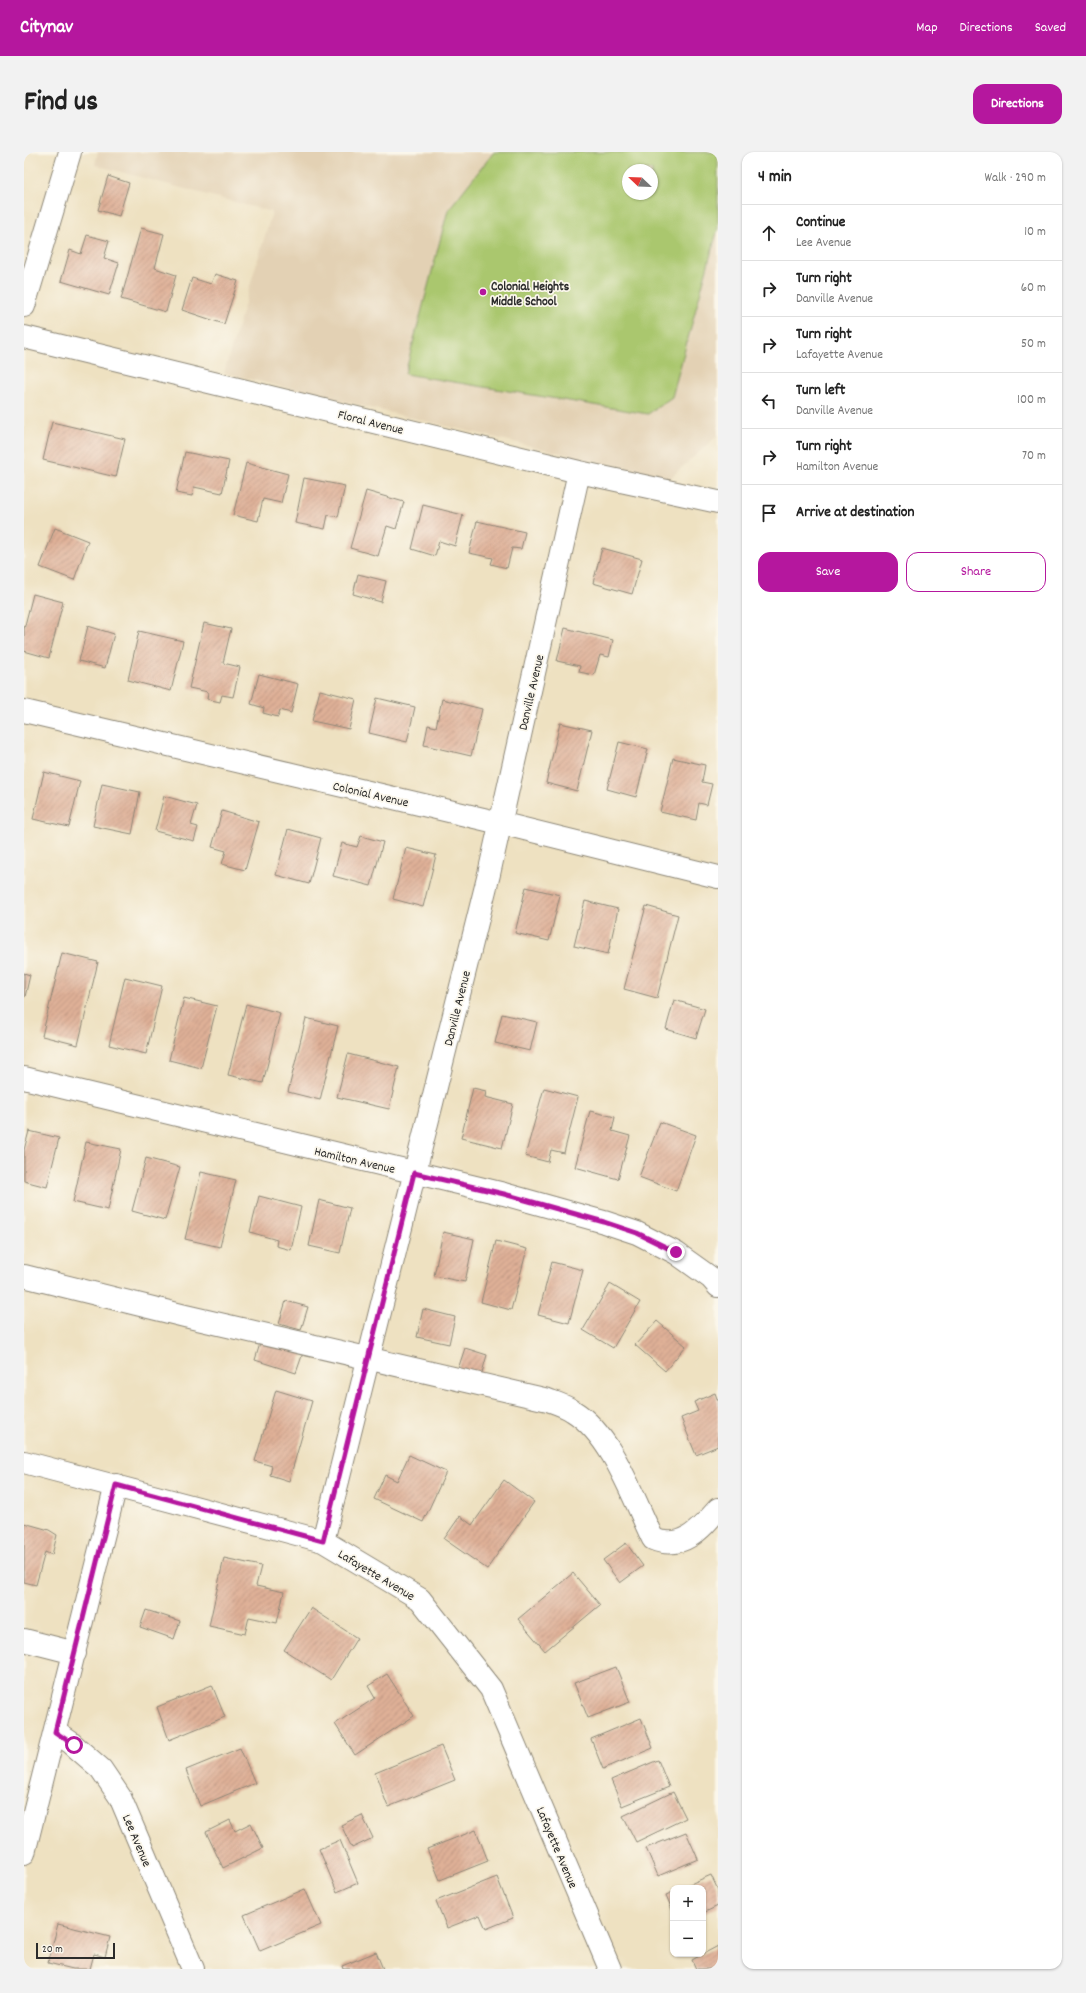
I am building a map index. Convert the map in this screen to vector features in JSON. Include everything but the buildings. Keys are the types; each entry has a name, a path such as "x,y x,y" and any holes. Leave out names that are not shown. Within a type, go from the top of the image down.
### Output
{"street":[{"path":"24,306 70,152"},
{"name":"Floral Avenue","path":"24,337 579,472 718,502"},
{"name":"Danville Avenue","path":"323,1541 500,823 579,472"},
{"name":"Colonial Avenue","path":"24,711 500,823 718,877"},
{"name":"Hamilton Avenue","path":"24,1078 504,1194 604,1222 637,1233 676,1252 711,1278 718,1286"},
{"path":"24,1276 369,1359 548,1400 573,1411 590,1424 608,1445 653,1539 664,1543 682,1541 702,1529 718,1509"},
{"name":"Lafayette Avenue","path":"24,1462 116,1485 323,1541 420,1599 491,1689 610,1969"},
{"path":"24,1853 116,1485"},
{"path":"24,1640 75,1653"},
{"name":"Lee Avenue","path":"55,1732 70,1742 101,1769 120,1798 193,1969"}],"shaded area":[{"name":"Colonial Heights Middle School","path":"98,152 718,152 718,435 669,479 224,373 272,212 95,165"}],"green space":[{"path":"494,152 718,152 718,228 672,397 648,414 405,374 448,210"}],"place":[{"name":"Colonial Heights Middle School","path":"483,292"}],"route":[{"path":"74,1745 55,1732 116,1485 323,1541 414,1173 504,1194 604,1222 637,1233 676,1252"}]}
